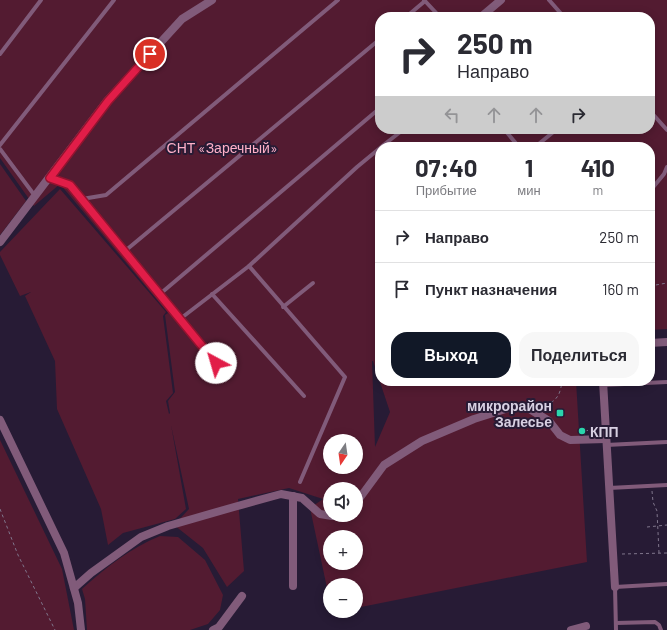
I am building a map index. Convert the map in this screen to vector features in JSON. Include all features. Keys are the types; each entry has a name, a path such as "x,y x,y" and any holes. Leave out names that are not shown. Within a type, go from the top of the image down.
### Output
{"street":[{"path":"0,242 108,101 182,19 212,0"},
{"path":"487,12 501,0"},
{"path":"655,343 667,342"},
{"path":"603,386 615,587"},
{"path":"363,494 384,465 422,442 474,419 512,407 530,409 550,421 560,435 570,440 606,442"},
{"path":"0,420 64,553 78,603 81,630"},
{"path":"74,588 91,573 141,537 168,526 281,494 302,498 320,514 323,514"},
{"path":"293,496 293,586"},
{"path":"213,630 219,627 242,596"},
{"path":"571,630 586,626"}],"lane":[{"path":"0,54 41,0"},
{"path":"0,145 114,0"},
{"path":"82,199 106,195 338,0"},
{"path":"412,12 425,0 436,12"},
{"path":"549,0 560,12"},
{"path":"125,251 375,43"},
{"path":"160,294 375,112"},
{"path":"655,117 667,130"},
{"path":"388,142 398,134"},
{"path":"508,134 516,142"},
{"path":"541,142 552,134"},
{"path":"0,149 35,197"},
{"path":"180,318 249,266 357,167 375,153"},
{"path":"655,185 664,174 667,167"},
{"path":"50,178 70,185 216,363"},
{"path":"249,266 345,377 300,482"},
{"path":"283,307 313,283"},
{"path":"212,294 304,396"},
{"path":"655,382 667,382"},
{"path":"606,442 667,442"},
{"path":"609,488 667,485"},
{"path":"616,630 615,587 667,584"},
{"path":"616,623 655,622 659,625 661,630"}],"path":[{"path":"655,285 667,283"},
{"path":"530,409 551,404 557,399 561,386"},
{"path":"586,431 605,427"},
{"path":"652,486 653,502 657,511 659,553"},
{"path":"0,509 18,555 55,630"},
{"path":"647,527 667,524"},
{"path":"613,554 667,553"}],"green space":[{"name":"СНТ «Заречный»","path":"0,0 667,0 667,329 655,330 655,142 375,142 375,367 372,361 375,447 390,412 381,386 576,386 587,562 363,607 363,578 325,578 323,570 363,570 363,530 323,530 323,569 310,508 323,499 289,488 238,499 244,571 227,587 203,548 174,525 189,509 171,425 186,509 175,519 123,533 108,545 101,509 57,409 55,361 25,296 31,292 20,296 0,255 0,252 60,189 166,312 163,316 173,393 166,401 169,414 168,401 175,392 165,315 168,313 60,184 34,206 0,158"},
{"path":"0,164 26,201 0,235"},
{"path":"0,440 62,569 74,630 0,630"},
{"path":"160,536 178,537 205,560 223,595 220,610 208,624 190,630 87,630 85,599 82,589 119,559 139,546"}],"place":[{"name":"микрорайон Залесье","path":"560,413"},
{"name":"КПП","path":"582,431"}],"route":[{"path":"150,54 108,101 50,178 70,185 216,363"}]}
